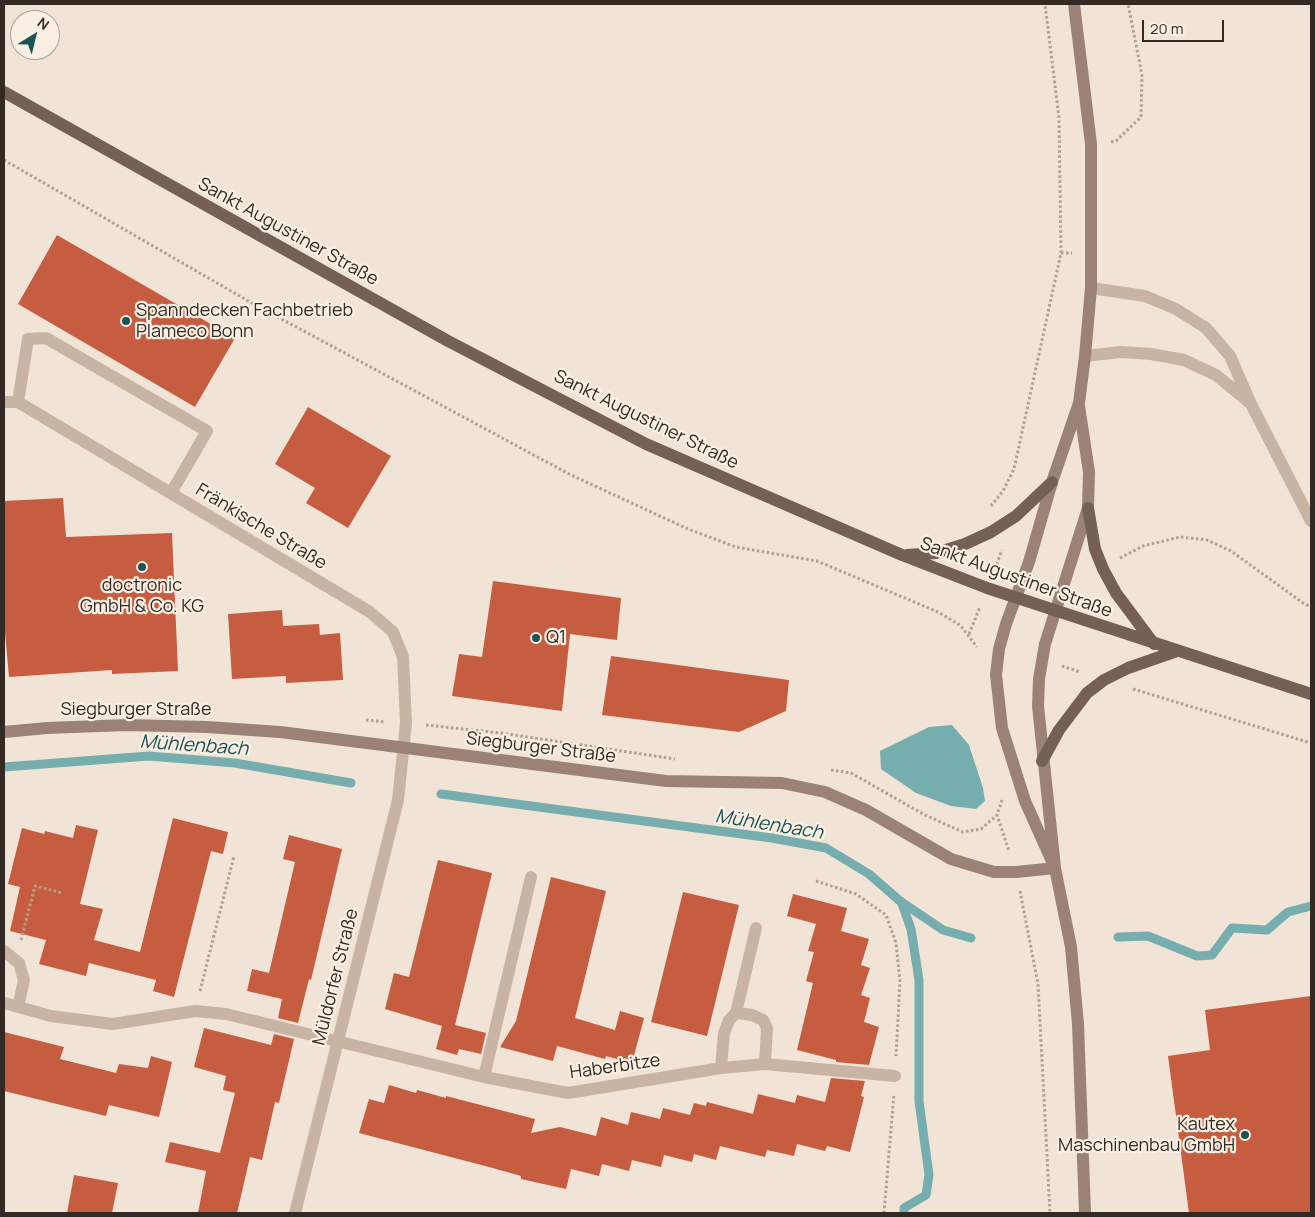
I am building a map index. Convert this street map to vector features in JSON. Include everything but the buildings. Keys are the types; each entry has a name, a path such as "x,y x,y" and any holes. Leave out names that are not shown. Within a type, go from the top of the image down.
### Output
{"main road":[{"path":"1055,868 1025,801 1002,728 996,675 999,648 1029,562 1052,482 1078,404 1086,356 1091,288 1091,144 1074,4"},
{"name":"Sankt Augustiner Straße","path":"4,92 440,336 637,439 902,555 1055,612 1311,694"},
{"path":"1078,404 1088,472 1088,508 1096,550 1103,569 1116,593 1154,644"},
{"path":"902,555 936,553 965,544 991,532 1016,516 1052,482"},
{"path":"1085,1213 1078,1024 1071,947 1055,868 1042,761 1038,706 1042,660 1088,508"},
{"path":"1042,761 1076,706 1104,680 1128,668 1177,651"},
{"name":"Siegburger Straße","path":"4,732 46,728 127,725 207,727 280,732 666,781 782,783 825,792 866,810 951,859 994,872 1055,868"}],"street":[{"path":"1091,288 1145,296 1176,308 1206,328 1230,356 1251,404 1311,521"},
{"path":"4,402 18,402 28,339 46,338 208,432 171,493"},
{"path":"1086,356 1120,352 1151,354 1184,360 1216,375 1251,404"},
{"name":"Fränkische Straße","path":"18,402 370,612 393,632 403,657 406,723 404,748"},
{"name":"Müldorfer Straße","path":"295,1213 398,800 404,748"},
{"path":"484,1077 531,877"},
{"path":"721,1068 724,1033 729,1020 736,1013 756,928"},
{"path":"4,950 19,963 24,980 18,1007"},
{"name":"Haberbitze","path":"4,1003 51,1016 113,1024 195,1011 226,1014 484,1077 568,1093 721,1068 766,1064 895,1076"},
{"path":"736,1013 752,1015 763,1020 767,1028 766,1064"}],"path":[{"path":"1002,550 982,517 1003,491 1014,469 1061,253 1059,118 1045,4"},
{"path":"1091,144 1116,141 1141,117 1142,75 1128,4"},
{"path":"4,160 259,307 569,474 688,529 736,547 817,561 938,612 960,625 977,644 999,648"},
{"path":"1113,562 1143,546 1180,537 1208,540 1231,551 1303,603 1311,606"},
{"path":"1042,660 1311,742"},
{"path":"195,1011 234,856"},
{"path":"1016,872 1038,984 1050,1213"},
{"path":"816,881 856,894 886,915 896,943 900,981 895,1076 884,1213"},
{"path":"16,960 35,886 62,893"}],"water":[{"path":"952,725 969,745 983,788 985,801 976,809 951,806 916,793 881,769 880,751 929,727"}],"waterway":[{"name":"Mühlenbach","path":"4,767 149,756 235,763 351,783"},
{"name":"Mühlenbach","path":"441,794 772,838 826,848 869,874 900,901 943,930 971,938"},
{"name":"Mühlenbach","path":"901,901 911,929 919,980 919,1101 929,1175 926,1195 904,1208 904,1213"},
{"path":"1118,937 1148,936 1197,956 1212,955 1232,928 1267,930 1288,912 1311,906"}],"place":[{"name":"Spanndecken Fachbetrieb Plameco Bonn","path":"126,321"},
{"name":"doctronic GmbH & Co. KG","path":"142,567"},
{"name":"Q1","path":"536,638"},
{"name":"Kautex Maschinenbau GmbH","path":"1245,1135"}]}
